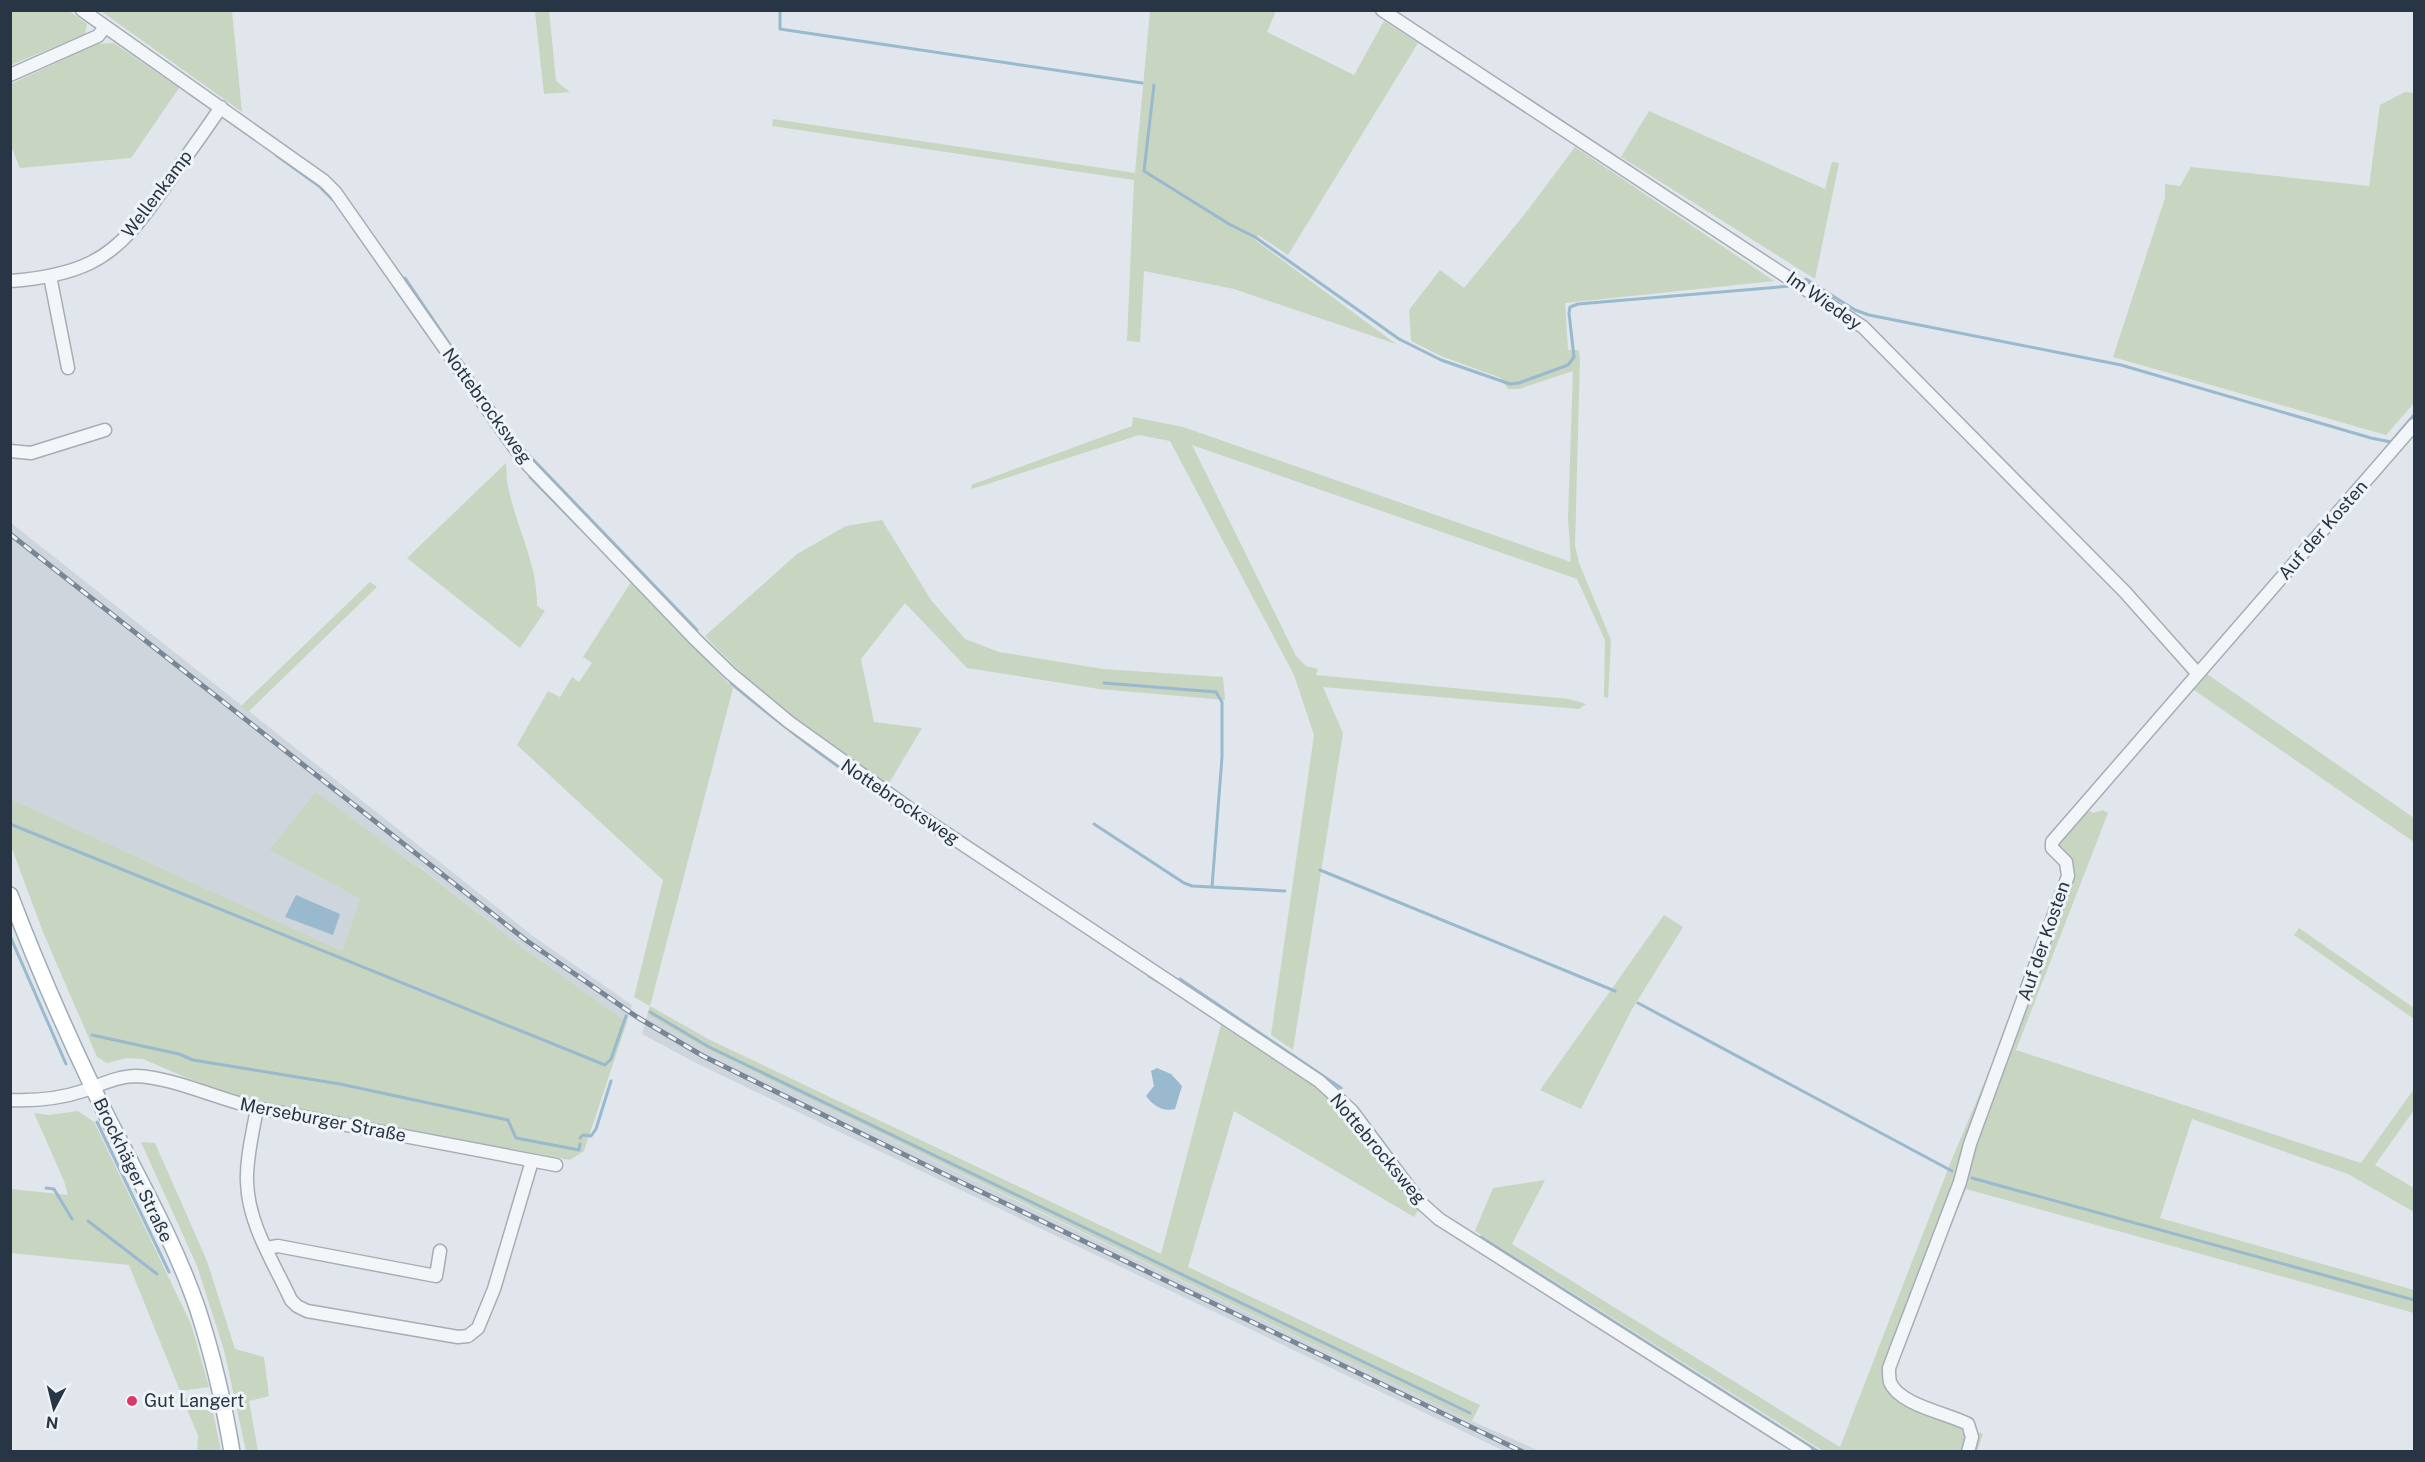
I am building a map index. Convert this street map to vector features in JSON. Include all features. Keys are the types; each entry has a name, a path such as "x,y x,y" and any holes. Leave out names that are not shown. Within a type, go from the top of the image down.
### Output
{"main road":[{"name":"Brockhäger Straße","path":"10,895 46,985 170,1244 197,1308 220,1391 232,1452"}],"street":[{"name":"Nottebrocksweg","path":"82,10 221,107 335,192 514,447 674,618 730,674 789,722 893,797 1319,1081 1352,1111 1420,1202 1439,1219 1806,1452"},
{"name":"Im Wiedey","path":"1382,10 1863,327 2125,592 2198,674"},
{"path":"10,75 98,36 105,27"},
{"name":"Wellenkamp","path":"10,281 73,271 113,249 137,226 221,107"},
{"path":"50,276 68,368"},
{"name":"Auf der Kosten","path":"1968,1452 1972,1437 1968,1424 1907,1400 1897,1393 1890,1381 1889,1368 1892,1355 1960,1182 1970,1144 2068,876 2066,862 2052,848 2052,842 2415,425"},
{"path":"10,451 31,453 105,430"},
{"name":"Merseburger Straße","path":"10,1100 38,1101 135,1076 158,1078 226,1101 256,1108 556,1165"},
{"path":"256,1108 246,1183 252,1213 291,1300 307,1311 458,1337 468,1336 478,1328 494,1289 532,1161"},
{"path":"267,1248 278,1246 436,1276 440,1251"}],"shaded area":[{"path":"10,522 533,936 632,1005 627,1022 523,948 419,866 411,863 316,793 269,850 360,899 342,951 11,799"},
{"path":"647,1015 706,1049 1054,1219 1472,1421 1540,1451 1504,1451 696,1063 642,1034"}],"green space":[{"path":"11,10 69,11 87,24 85,34 11,65"},
{"path":"101,11 232,11 242,112"},
{"path":"535,11 549,11 556,81 570,92 544,94"},
{"path":"1150,11 1276,11 1267,32 1354,75 1384,21 1418,43 1288,255 1258,235 1255,240 1396,344 1234,289 1144,271 1140,342 1127,341 1134,180 772,126 773,119 1135,173"},
{"path":"114,43 179,88 131,158 20,168 11,146 11,84 97,44"},
{"path":"2405,92 2414,93 2414,403 2386,435 2113,357 2165,198 2165,184 2180,186 2191,167 2369,186 2380,105"},
{"path":"1649,111 1825,189 1832,162 1839,163 1815,279 1621,157"},
{"path":"1575,147 1774,281 1565,303 1568,350 1579,350 1580,359 1575,545 1579,563 1611,640 1608,698 1604,697 1605,640 1577,579 1192,445 1296,656 1306,666 1318,669 1316,675 1569,699 1586,704 1579,709 1323,687 1343,733 1293,1050 1271,1035 1314,735 1294,675 1170,441 1139,435 972,489 971,485 1132,426 1133,417 1183,427 1571,562 1568,518 1573,371 1519,389 1508,389 1501,378 1441,356 1411,341 1409,310 1440,270 1464,288 1524,215"},
{"path":"506,463 507,484 534,575 537,606 545,611 520,648 407,558"},
{"path":"882,520 931,600 965,639 999,652 1103,669 1223,677 1225,700 1099,689 967,668 905,603 861,659 874,722 922,728 888,785 839,752 792,716 747,678 705,636 797,554 846,526"},
{"path":"370,582 377,587 248,712 241,706"},
{"path":"631,582 733,688 650,1006 634,997 663,880 517,745 548,691 560,697 572,677 579,682 592,663 583,657"},
{"path":"2207,674 2414,818 2414,842 2194,690"},
{"path":"316,792 418,866 523,948 627,1022 584,1151 570,1160 257,1101 201,1084 143,1059 127,1058 107,1063 97,1057 43,932 11,846 11,799 342,951 360,899 269,850"},
{"path":"2085,808 2093,813 2103,810 2108,813 2016,1050 2361,1163 2414,1089 2414,1110 2375,1165 2414,1188 2414,1212 2348,1174 2192,1119 2160,1218 2414,1290 2414,1313 1966,1189 1926,1286 1884,1367 1905,1403 1983,1434 1977,1451 1823,1451 1475,1231 1493,1188 1545,1180 1512,1244 1840,1447 1952,1159 1996,1055 2003,1058 2071,876 2057,848 2057,841"},
{"path":"1664,915 1683,927 1631,1011 1581,1109 1540,1090"},
{"path":"2299,928 2414,1008 2414,1019 2294,935"},
{"path":"650,1006 710,1040 1161,1254 1221,1025 1312,1085 1336,1104 1418,1210 1414,1217 1234,1111 1188,1267 1480,1405 1472,1421 706,1049 647,1015"},
{"path":"78,1111 94,1122 191,1324 209,1387 180,1391 129,1265 11,1253 11,1189 68,1195 34,1113 49,1115"},
{"path":"141,1142 155,1143 207,1261 235,1349 264,1357 269,1396 249,1401 258,1451 246,1451 224,1350 197,1266"},
{"path":"182,1398 210,1398 221,1451 197,1451 198,1435"}],"water":[{"path":"296,895 340,914 333,935 285,917"},
{"path":"1157,1068 1171,1074 1182,1086 1175,1109 1166,1110 1159,1107 1146,1096 1154,1086 1151,1071"}],"waterway":[{"path":"780,10 780,29 1142,83"},
{"path":"1154,85 1144,171 1229,224 1255,237 1399,339 1441,360 1510,384 1519,383 1568,365 1574,357 1569,313 1570,307 1578,304 1791,286"},
{"path":"276,155 319,186 333,200"},
{"path":"405,278 476,383"},
{"path":"1806,279 1855,310 1869,315 2121,365 2371,438 2391,442 2414,415"},
{"path":"395,288 520,465"},
{"path":"524,450 697,630"},
{"path":"530,477 579,527"},
{"path":"731,683 817,751 906,814"},
{"path":"1104,683 1216,692 1222,702 1222,757 1212,887"},
{"path":"10,824 605,1065 611,1059 626,1016"},
{"path":"1094,824 1192,886 1285,891"},
{"path":"1320,870 1615,991"},
{"path":"10,936 66,1064"},
{"path":"1149,976 1169,988"},
{"path":"1180,979 1341,1088"},
{"path":"1638,1003 1952,1171"},
{"path":"650,1012 709,1047 1470,1413"},
{"path":"92,1035 179,1054 193,1060 340,1084 508,1120 516,1138 579,1150 580,1144"},
{"path":"580,1138 583,1135 591,1136 596,1129 611,1081"},
{"path":"97,1122 169,1272"},
{"path":"1972,1178 2414,1300"},
{"path":"46,1188 54,1189 72,1219"},
{"path":"88,1221 157,1274"},
{"path":"1481,1237 1819,1452"}],"railway":[{"path":"10,534 527,941 637,1017 703,1056 1523,1452"}],"place":[{"name":"Gut Langert","path":"132,1401"}]}
